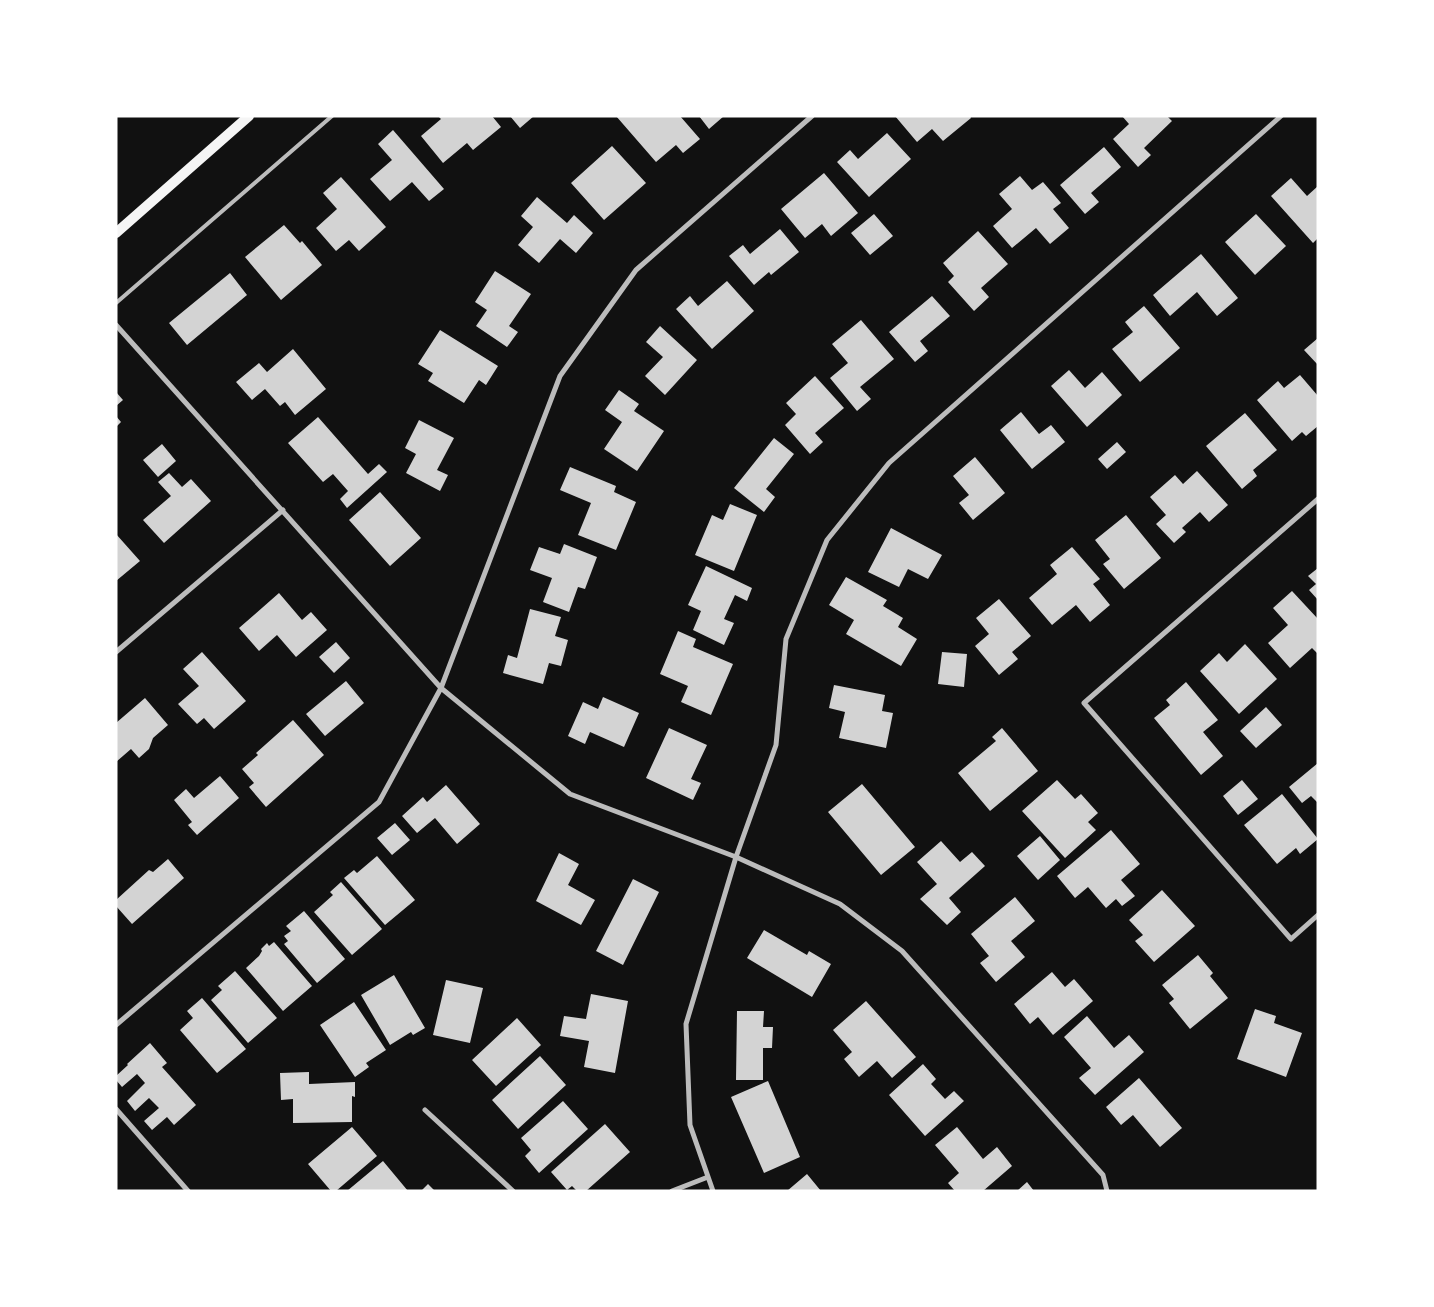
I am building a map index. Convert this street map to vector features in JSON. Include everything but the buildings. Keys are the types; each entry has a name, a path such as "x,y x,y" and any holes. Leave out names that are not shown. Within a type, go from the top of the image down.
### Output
{"main road":[{"path":"116,233 249,116"}],"street":[{"path":"116,1025 378,802 441,688 560,376 636,270 812,116"},
{"path":"713,1191 690,1125 686,1024 736,857 776,745 786,639 827,540 888,463 1281,116"},
{"path":"116,324 441,688 570,794 736,857 840,904 902,951 1103,1176 1107,1191"},
{"path":"1318,499 1084,702 1291,939 1318,915"},
{"path":"116,652 283,510"},
{"path":"116,1109 188,1191"},
{"path":"425,1110 513,1191"},
{"path":"672,1191 708,1177"}],"lane":[{"path":"116,303 332,116"}]}
